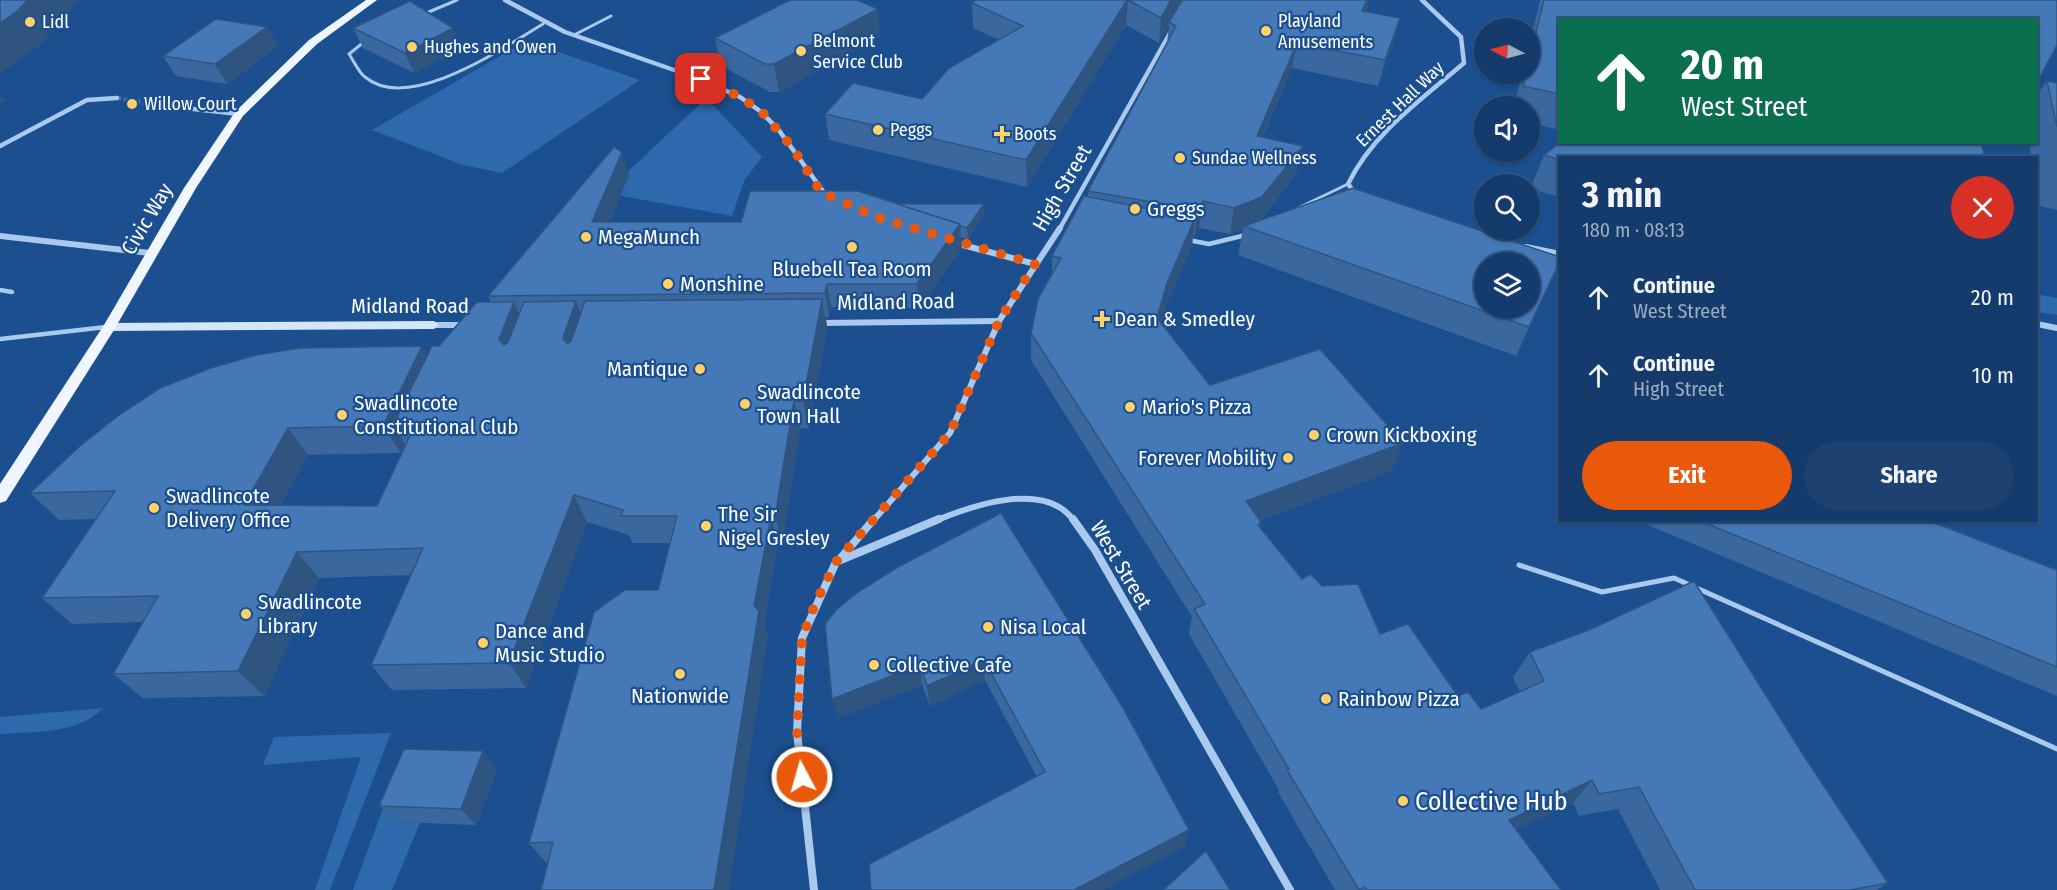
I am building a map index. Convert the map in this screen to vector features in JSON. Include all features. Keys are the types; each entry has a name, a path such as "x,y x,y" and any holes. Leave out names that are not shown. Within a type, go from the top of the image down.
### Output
{"main road":[{"name":"Civic Way","path":"0,496 108,327 150,253 239,114 313,42 372,0"}],"street":[{"path":"505,0 543,24 713,83 740,97 762,112 784,138 821,192 831,196"},
{"name":"Ernest Hall Way","path":"1348,184 1353,170 1378,140 1464,63 1461,37 1422,0"},
{"name":"High Street","path":"836,562 950,433 999,321 1067,217 1172,31"},
{"path":"0,146 87,100 117,98"},
{"path":"157,105 239,114"},
{"path":"1348,184 1357,196"},
{"path":"0,236 150,253"},
{"path":"952,242 1035,264"},
{"path":"1520,246 1558,254"},
{"name":"Midland Road","path":"809,323 999,321"},
{"path":"2038,324 2057,328"},
{"name":"Midland Road","path":"108,327 476,325"},
{"name":"West Street","path":"836,562 969,507 1005,499 1038,501 1066,509 1095,550 1290,890"},
{"path":"814,890 797,732 802,638 815,604 836,562"}],"lane":[{"path":"413,19 457,0"},
{"path":"574,35 611,16"},
{"path":"373,37 350,54 355,68 366,81 390,86 420,87 441,81 543,24"},
{"path":"1287,214 1348,184"},
{"path":"1067,217 1078,219"},
{"path":"1176,238 1209,244 1238,239 1247,234"},
{"path":"0,290 12,292"},
{"path":"460,336 465,325"},
{"path":"0,339 108,327"},
{"path":"1519,565 1602,592 1674,578 2057,749"}],"shaded area":[{"path":"526,41 640,80 502,173 463,165 372,130"},
{"path":"703,101 714,106 762,157 744,181 732,216 605,193"},
{"path":"2038,294 2057,298 2057,315 2038,312"},
{"path":"103,708 93,717 68,727 41,732 0,734 0,717"},
{"path":"391,733 330,890 315,890 361,757 263,765 274,737"},
{"path":"396,773 397,822 420,823 392,890 353,890"}],"building":[{"path":"0,0 28,0 0,23"},
{"path":"790,0 857,0 878,9 774,64 765,64 715,38"},
{"path":"976,0 1127,0 1026,160 825,114 853,83 922,99 949,68 1023,26 972,3"},
{"path":"1128,0 1171,0 1161,18"},
{"path":"1182,0 1367,0 1362,11 1400,18 1385,60 1297,43 1257,136 1303,146 1262,197 1234,208 1203,201 1198,210 1088,191 1176,26 1169,22"},
{"path":"1544,0 2057,0 2057,45 2038,81 2038,18 1558,18 1558,94 1523,86 1524,84 1540,84 1540,18"},
{"path":"410,1 453,28 405,53 353,28"},
{"path":"216,19 267,27 215,64 163,56"},
{"path":"2047,81 2057,83 2057,127"},
{"path":"1558,144 1982,144 1984,156 1558,156 1558,159 1544,155"},
{"path":"614,147 622,152 592,222 741,222 750,191 858,191 960,224 917,284 827,284 825,293 488,296"},
{"path":"1353,188 1474,228 1474,240 1509,240 1558,256 1558,265 1540,304 1540,252 1474,252 1474,308 1244,226"},
{"path":"1084,196 1195,218 1167,283 1157,318 1210,385 1320,349 1403,443 1246,501 1261,522 1258,525 1302,579 1311,574 1322,586 1358,584 1380,634 1408,624 1458,696 1468,692 1481,709 1544,681 1530,652 1591,629 1694,581 1806,759 1888,883 1850,890 1695,890 1639,787 1599,794 1592,780 1509,820 1561,890 1367,890 1365,887 1359,890 1194,609 1205,604 1031,333 1038,299 1061,258 1052,256"},
{"path":"897,204 984,204 967,228"},
{"path":"822,299 803,401 794,401 775,517 771,517 754,606 759,611 714,890 541,890 553,842 529,843 594,612 625,590 658,590 677,516 621,516 623,510 574,495 509,663 371,665 423,548 297,552 238,671 113,674 158,596 42,598 115,491 30,493 80,446 119,415 160,388 211,368 256,355 300,348 422,346 383,426 288,428 244,505 377,506 415,425 393,425 432,346 439,346 477,302 514,302 499,339 504,345 508,342 524,302 576,301 563,338 567,344 571,341 585,301"},
{"path":"1504,318 1533,318 1529,327"},
{"path":"1001,513 1122,706 1189,830 1074,890 871,890 869,864 1045,772 984,660 927,686 920,665 832,699 825,624 837,609 858,592 898,567"},
{"path":"1703,522 1932,522 2057,570 2057,667"},
{"path":"404,749 483,751 461,809 379,806"},
{"path":"1206,851 1230,890 1163,890"}],"tunnel":[{"path":"117,98 157,105"}],"place":[{"name":"Lidl","path":"30,22"},
{"name":"Playland Amusements","path":"1266,31"},
{"name":"Hughes and Owen","path":"412,47"},
{"name":"Belmont Service Club","path":"801,51"},
{"name":"Willow Court","path":"132,104"},
{"name":"Peggs","path":"878,130"},
{"name":"Boots","path":"1002,134"},
{"name":"Sundae Wellness","path":"1180,158"},
{"name":"Greggs","path":"1135,209"},
{"name":"MegaMunch","path":"586,237"},
{"name":"Bluebell Tea Room","path":"852,247"},
{"name":"Monshine","path":"668,284"},
{"name":"Dean & Smedley","path":"1102,319"},
{"name":"Mantique","path":"700,369"},
{"name":"Swadlincote Town Hall","path":"745,404"},
{"name":"Mario's Pizza","path":"1130,407"},
{"name":"Swadlincote Constitutional Club","path":"342,415"},
{"name":"Crown Kickboxing","path":"1314,435"},
{"name":"Forever Mobility","path":"1288,458"},
{"name":"Swadlincote Delivery Office","path":"154,508"},
{"name":"The Sir Nigel Gresley","path":"706,526"},
{"name":"Swadlincote Library","path":"246,614"},
{"name":"Nisa Local","path":"988,627"},
{"name":"Dance and Music Studio","path":"483,643"},
{"name":"Collective Cafe","path":"874,665"},
{"name":"Nationwide","path":"680,674"},
{"name":"Rainbow Pizza","path":"1326,699"},
{"name":"Collective Hub","path":"1403,801"}],"route":[{"path":"701,79 740,97 762,112 792,147 821,192 879,218 963,245 1035,264 999,321 950,433 836,562 815,604 802,638 797,732 802,777"}]}
